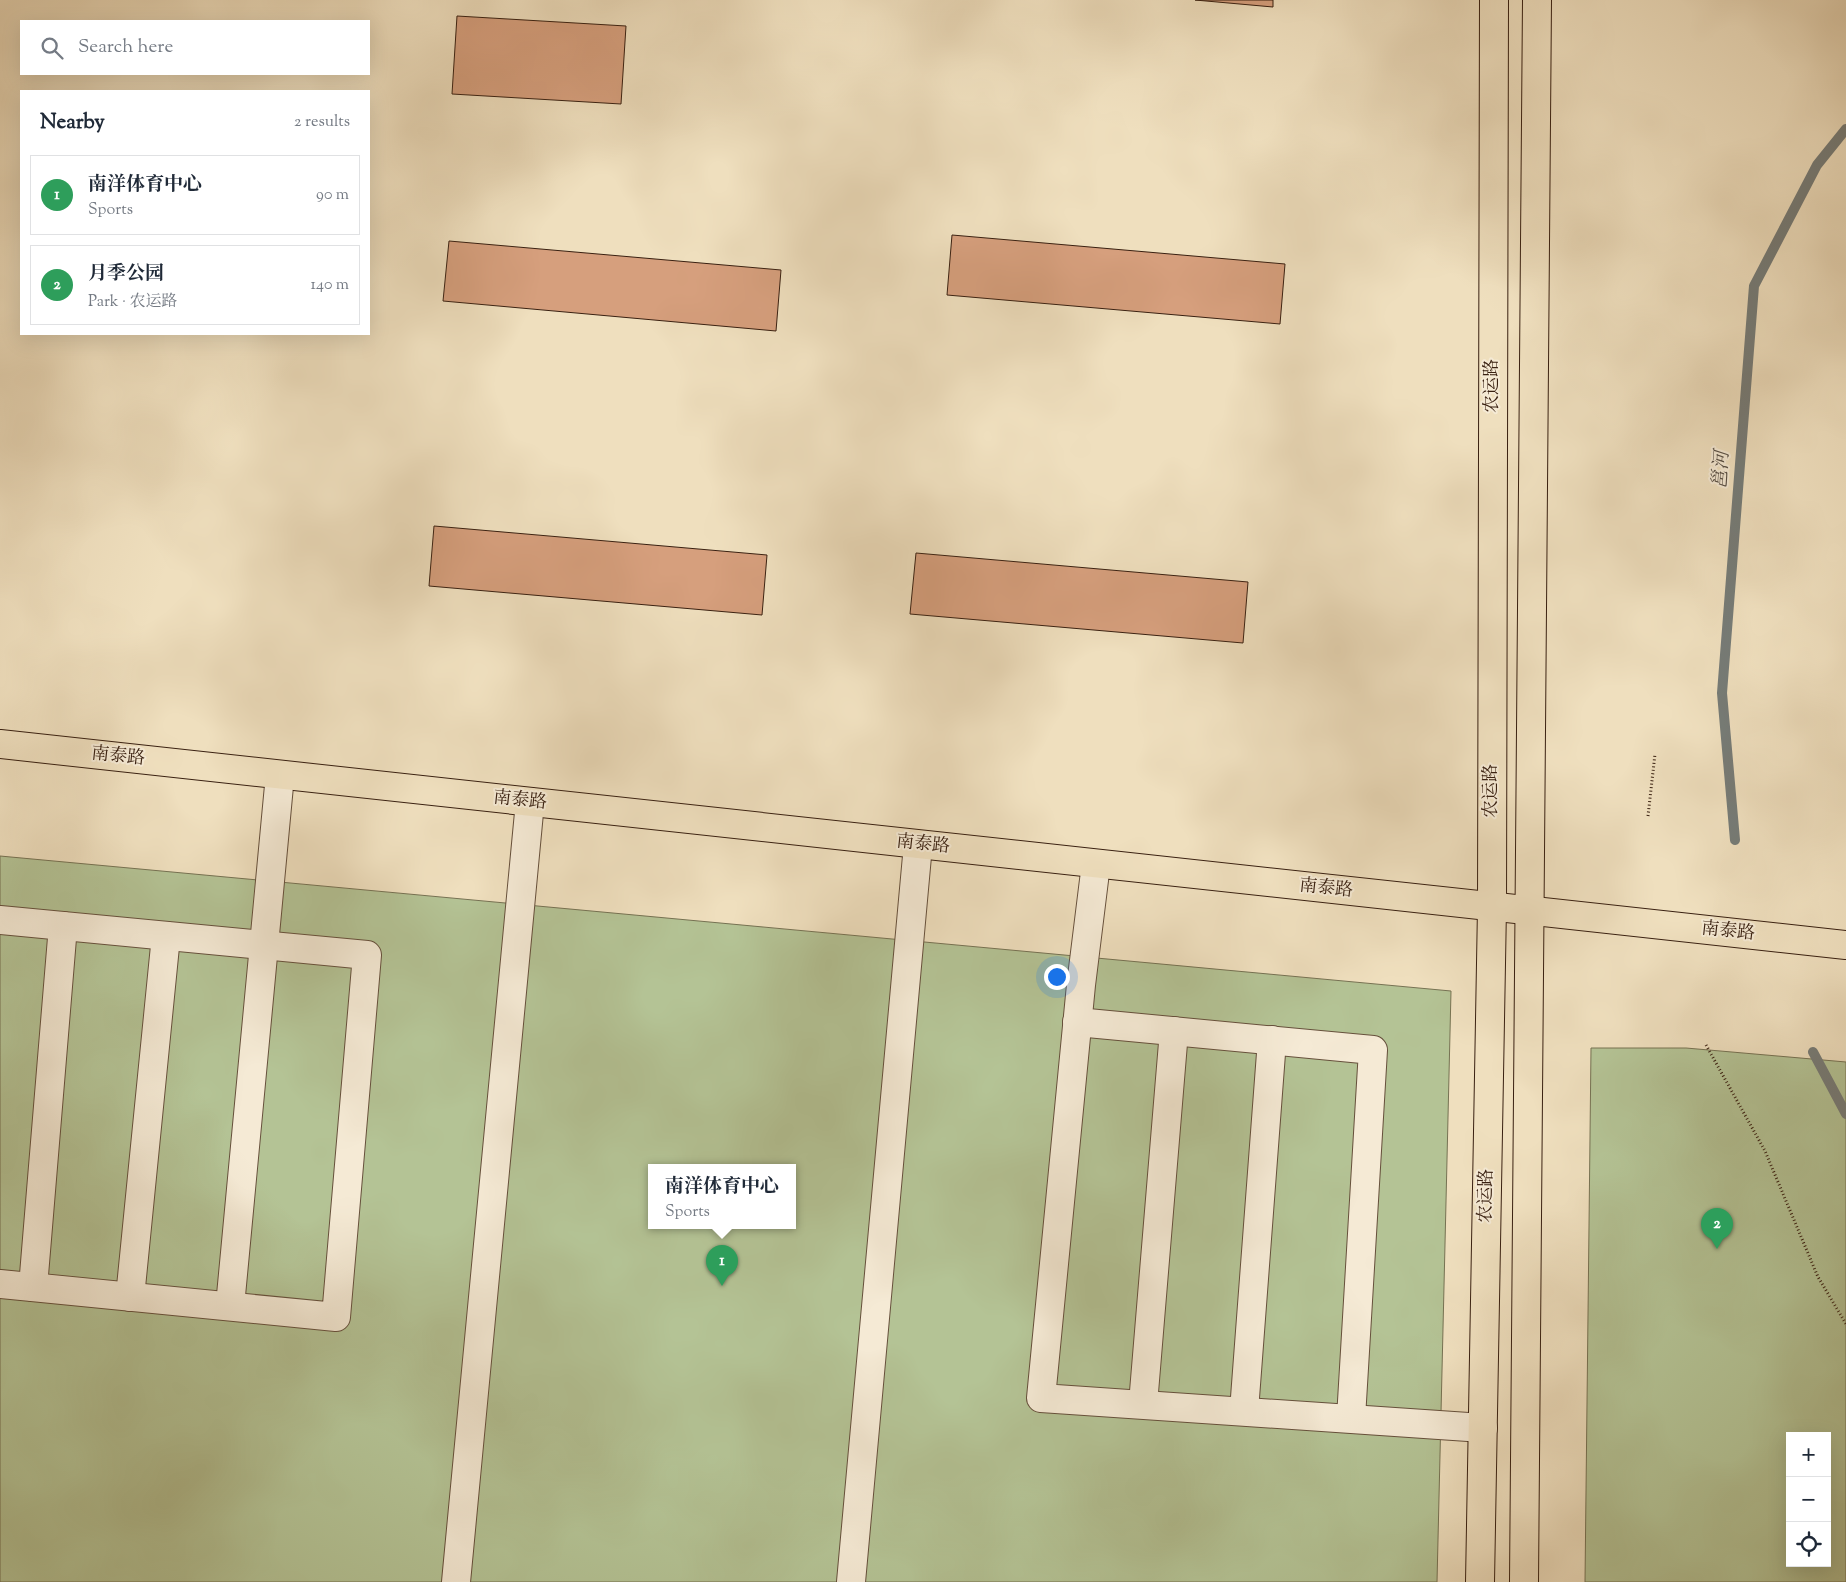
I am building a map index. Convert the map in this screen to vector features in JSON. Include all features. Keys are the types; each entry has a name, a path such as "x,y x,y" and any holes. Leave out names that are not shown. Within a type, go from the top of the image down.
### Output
{"main road":[{"name":"农运路","path":"1480,1582 1492,907 1494,0"},
{"path":"1524,1582 1537,0"},
{"name":"南泰路","path":"0,744 1846,945"}],"lane":[{"path":"230,1306 280,775"},
{"path":"456,1582 530,802"},
{"path":"851,1582 918,845"},
{"path":"1096,864 1077,1022 1042,1398 1483,1428"},
{"path":"0,920 367,955 336,1317 0,1284"},
{"path":"33,1287 63,926"},
{"path":"130,1296 166,936"},
{"path":"1077,1022 1373,1050 1351,1418"},
{"path":"1144,1404 1174,1031"},
{"path":"1244,1411 1272,1040"}],"path":[{"path":"1648,816 1655,754"},
{"path":"1706,1045 1765,1151 1818,1276 1846,1324"}],"green space":[{"path":"0,856 1451,991 1437,1582 0,1582"},
{"path":"1591,1048 1686,1048 1846,1062 1846,1582 1585,1582"}],"building":[{"path":"1195,0 1273,0 1273,7"},
{"path":"457,16 626,26 621,104 452,94"},
{"path":"952,235 1285,264 1280,324 947,295"},
{"path":"449,241 781,270 776,331 443,301"},
{"path":"434,526 767,555 762,615 429,586"},
{"path":"916,553 1248,582 1243,643 910,614"}],"waterway":[{"name":"邕河","path":"1735,840 1722,693 1754,286 1817,165 1846,129"},
{"name":"邕河","path":"1813,1052 1846,1114"}],"place":[{"name":"月季公园","path":"1717,1249"},
{"name":"南洋体育中心","path":"722,1286"}]}
